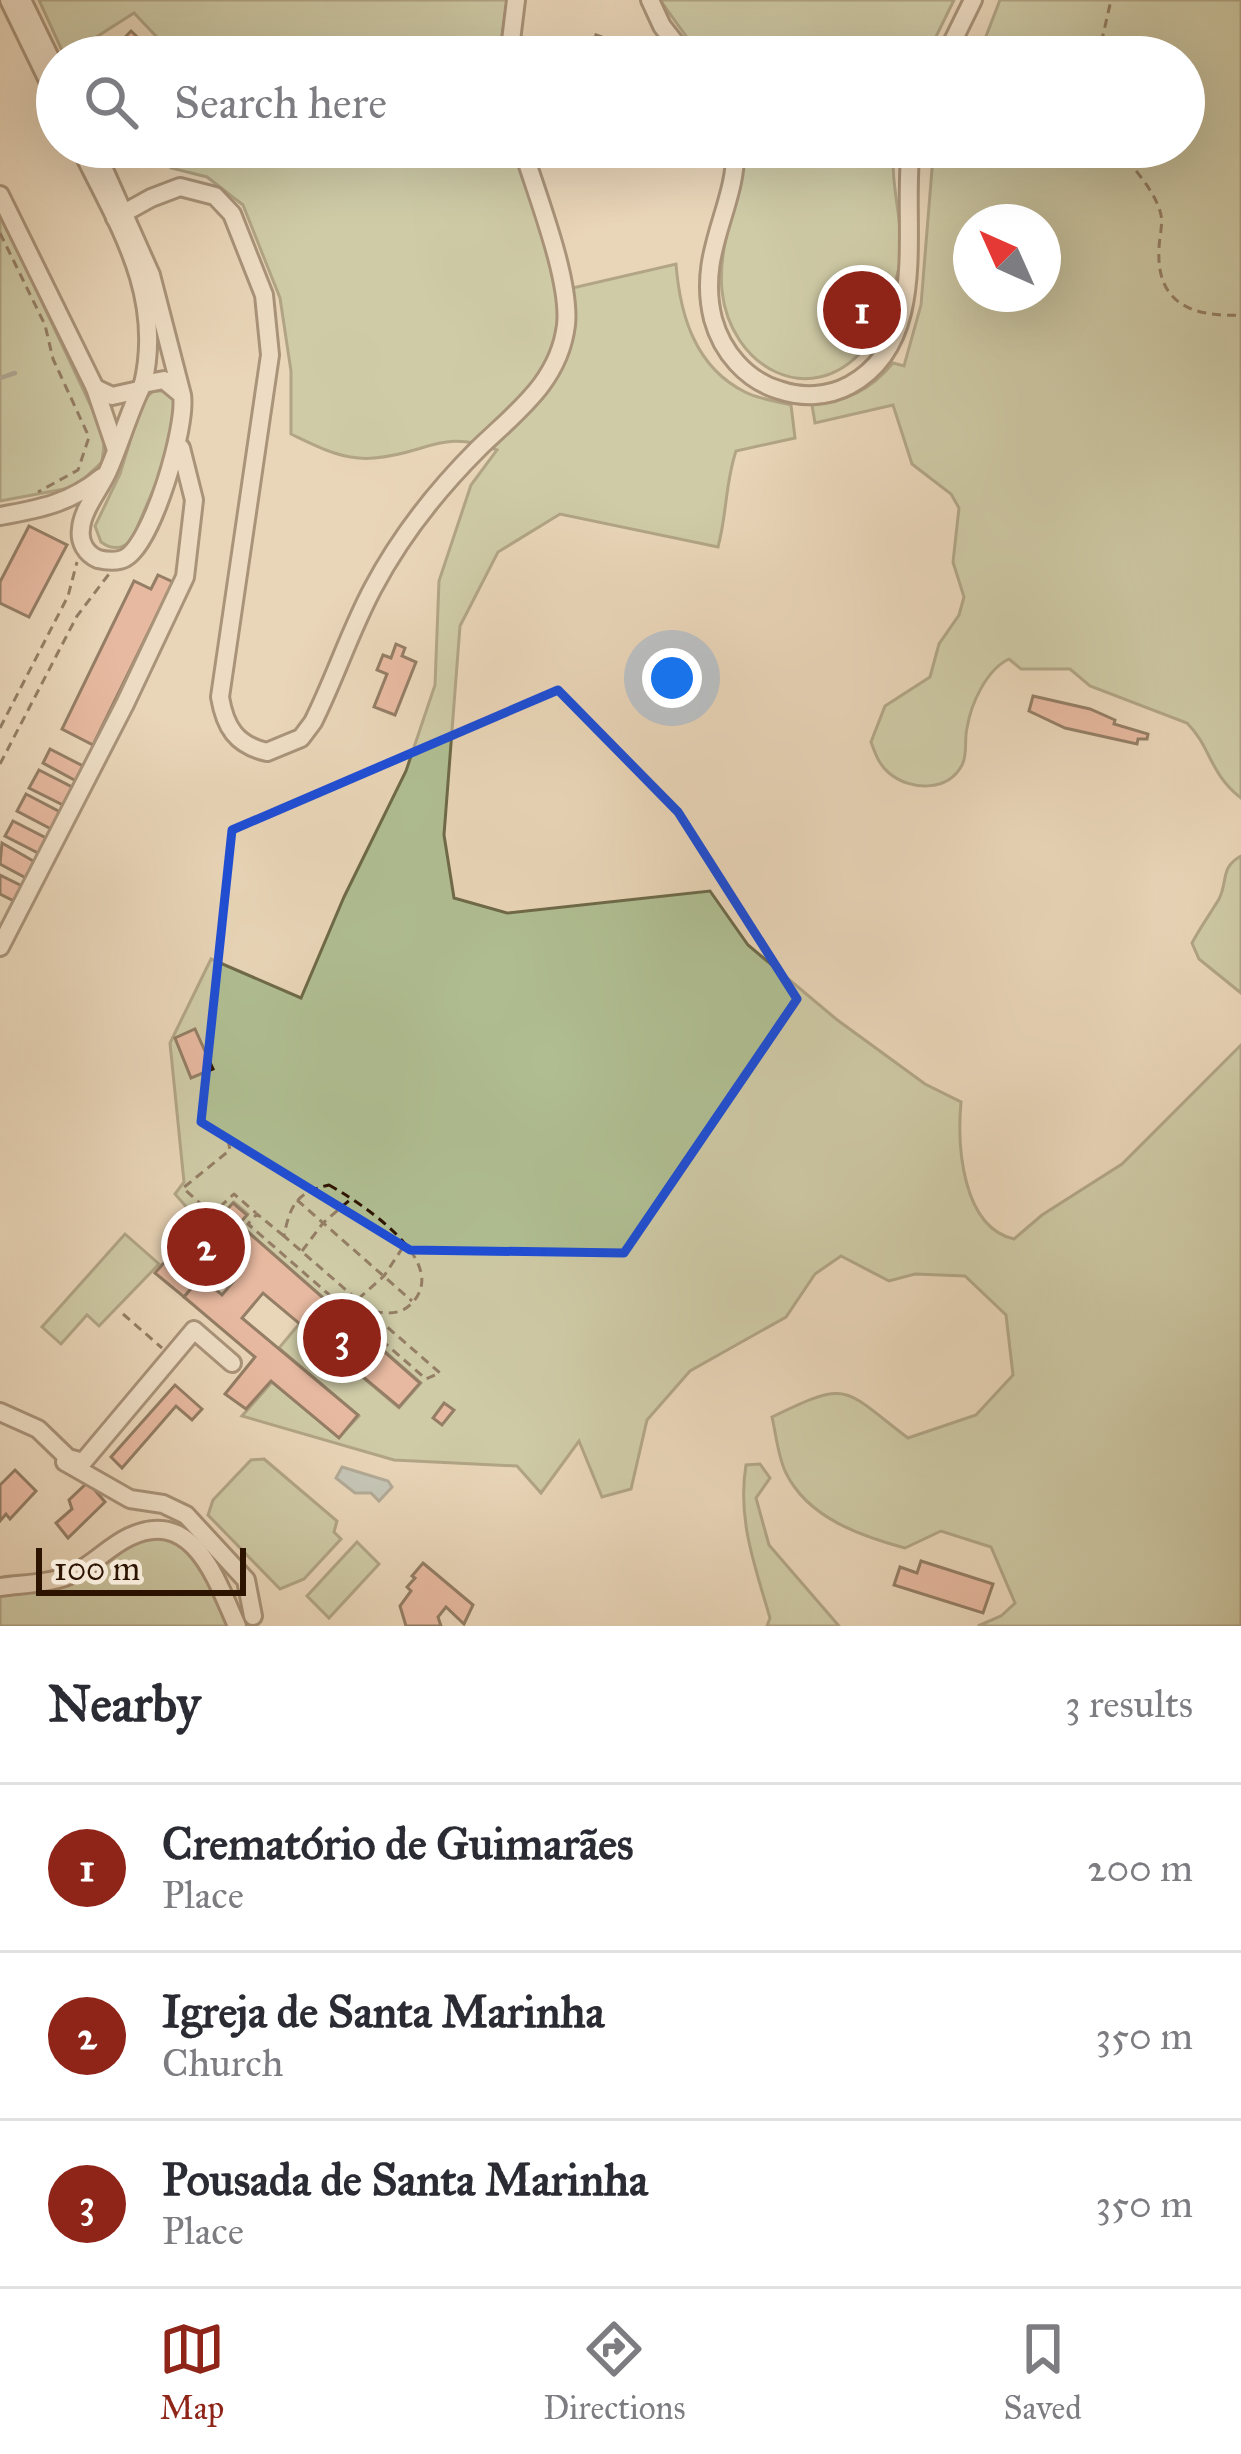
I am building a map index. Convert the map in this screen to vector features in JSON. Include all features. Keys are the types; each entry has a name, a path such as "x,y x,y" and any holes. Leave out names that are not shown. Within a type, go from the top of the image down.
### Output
{"street":[{"path":"9,0 36,56"},
{"path":"22,0 40,36"},
{"path":"512,36 516,0"},
{"path":"650,0 670,36"},
{"path":"955,36 973,0"},
{"path":"53,507 81,534 90,554 102,560 128,556 150,519 180,441 185,412 152,275 92,168"},
{"path":"81,534 151,352 150,324 133,260 102,168"},
{"path":"120,215 180,188 215,196 232,214 264,295 270,355 220,697 224,718 236,739 267,752 301,738 314,722 374,586 404,537 447,482 546,382 560,351 566,322 564,290 528,168"},
{"path":"730,168 711,257 712,315 735,363 763,385 795,395 835,393 866,376 888,349 902,309 910,263 909,168"},
{"path":"0,195 95,388 116,450"},
{"path":"95,388 112,396 164,380 182,394"},
{"path":"0,947 185,577 194,500 180,441"},
{"path":"0,516 53,507 85,492 107,473"},
{"path":"150,519 164,508 176,509 185,514 191,529"},
{"path":"0,1412 38,1429 68,1458 82,1462 194,1330 232,1363"},
{"path":"51,1442 67,1466 130,1498 186,1514 246,1580 250,1623"},
{"path":"0,1587 62,1579 95,1564 128,1537 152,1532 180,1535 202,1552 222,1591 250,1623"}],"path":[{"path":"1103,36 1111,0"},
{"path":"1132,168 1160,211 1158,254 1168,290 1187,309 1201,314 1241,315"},
{"path":"0,233 45,325 53,358 89,437 82,464 39,491"},
{"path":"0,728 68,596 81,534"},
{"path":"0,764 82,608 128,556"},
{"path":"228,1140 230,1150 183,1188 212,1214 234,1194 440,1373 426,1379 248,1225 257,1214"},
{"path":"284,1236 296,1199 310,1189 329,1185 352,1198 405,1244 423,1271 413,1302 402,1311 386,1314 369,1310"},
{"path":"301,1252 323,1223 352,1198"},
{"path":"296,1199 413,1302"},
{"path":"357,1300 384,1276 405,1244"},
{"path":"123,1314 156,1343"}],"highlighted area":[{"path":"558,690 678,812 797,999 624,1253 410,1250 201,1122 232,830"}],"green space":[{"path":"39,0 507,0 502,36 156,36 134,13 98,36 55,36"},
{"path":"660,0 954,0 936,36 686,36"},
{"path":"1000,0 1241,0 1241,798 1222,779 1187,723 1090,686 1070,669 1021,669 1009,659 993,671 976,699 964,761 956,774 938,784 918,785 898,779 883,766 871,742 885,706 930,677 939,644 959,615 964,597 953,562 959,508 951,494 912,464 893,405 815,423 812,405 857,393 893,363 904,366 921,305 932,168 1205,168 1205,36 986,36"},
{"path":"171,168 521,168 564,290 676,264 686,320 714,369 750,394 791,405 795,438 736,451 718,547 560,514 498,552 460,626 444,835 454,898 507,913 710,891 748,945 836,1019 925,1084 961,1102 962,1162 973,1202 983,1219 1014,1239 1042,1215 1122,1164 1241,1045 1241,1626 978,1626 1001,1616 1015,1603 991,1547 941,1531 905,1548 888,1543 837,1523 796,1489 781,1460 772,1417 817,1397 844,1394 908,1438 976,1415 1013,1375 1006,1315 965,1276 915,1274 889,1281 841,1256 815,1274 786,1317 690,1371 647,1420 631,1489 602,1497 579,1441 541,1493 517,1466 394,1460 242,1416 272,1382 339,1437 359,1416 279,1348 299,1324 399,1408 421,1383 239,1224 248,1214 234,1202 201,1236 192,1230 197,1219 175,1194 184,1182 170,1043 211,959 301,998 406,771 435,685 439,581 471,485 497,450 462,441 363,458 331,452 291,434 291,371 280,298 243,205 207,177"},
{"path":"741,168 893,168 899,267 878,330 842,368 820,377 797,378 775,372 740,341 728,318 721,272"},
{"path":"0,213 105,436 102,462 75,487 0,501"},
{"path":"153,391 165,391 175,398 169,453 133,537 123,546 110,547 101,542 95,526 120,474 142,402"},
{"path":"1241,856 1241,993 1199,959 1192,943 1219,899 1227,870"},
{"path":"125,1234 159,1264 99,1326 87,1315 61,1344 42,1327"},
{"path":"264,1459 337,1521 334,1532 341,1539 304,1579 280,1589 208,1515 213,1500 251,1460"},
{"path":"760,1464 770,1478 756,1498 769,1545 839,1626 767,1626 770,1618 744,1504 746,1465"},
{"path":"163,1537 198,1560 230,1626 0,1626 0,1594 139,1539"},
{"path":"357,1542 379,1564 329,1618 307,1596"}],"water":[{"path":"342,1467 388,1481 392,1487 379,1501 371,1493 355,1493 336,1478"}],"building":[{"path":"864,294 882,307 857,329 842,313"},
{"path":"29,526 67,545 29,617 0,603 0,582"},
{"path":"158,575 173,582 93,745 62,729 134,581 151,589"},
{"path":"396,644 405,648 402,656 416,662 395,715 374,707 387,674 377,670 383,655 391,658"},
{"path":"1033,696 1090,709 1115,720 1114,724 1148,734 1147,739 1138,739 1137,744 1065,728 1029,711"},
{"path":"50,749 85,767 78,782 43,763"},
{"path":"39,770 74,788 65,806 29,788"},
{"path":"26,794 62,813 53,830 17,811"},
{"path":"13,821 48,839 40,854 5,836"},
{"path":"2,843 35,862 26,878 0,864"},
{"path":"0,875 24,887 16,902 0,894"},
{"path":"195,1029 213,1069 191,1078 175,1038"},
{"path":"233,1203 247,1215 238,1225 247,1232 222,1260 218,1256 184,1297 155,1273 192,1231 201,1238"},
{"path":"248,1232 420,1383 399,1407 263,1293 242,1318 358,1415 339,1438 271,1381 246,1409 225,1394 255,1357 184,1297 201,1277 222,1295 238,1276 223,1262"},
{"path":"175,1385 202,1409 192,1420 176,1406 122,1468 111,1457"},
{"path":"444,1403 454,1410 442,1425 433,1418"},
{"path":"15,1470 36,1491 10,1519 6,1514 0,1521 0,1485"},
{"path":"88,1482 105,1502 68,1538 56,1523 72,1509 69,1500"},
{"path":"921,1561 993,1584 983,1613 894,1585 900,1567 917,1573"},
{"path":"423,1563 473,1605 464,1624 446,1607 438,1617 441,1626 406,1626 400,1606"}],"waterway":[{"path":"0,378 15,373"}],"place":[{"name":"Crematório de Guimarães","path":"862,310"},
{"name":"Igreja de Santa Marinha","path":"206,1247"},
{"name":"Pousada de Santa Marinha","path":"342,1338"}]}
